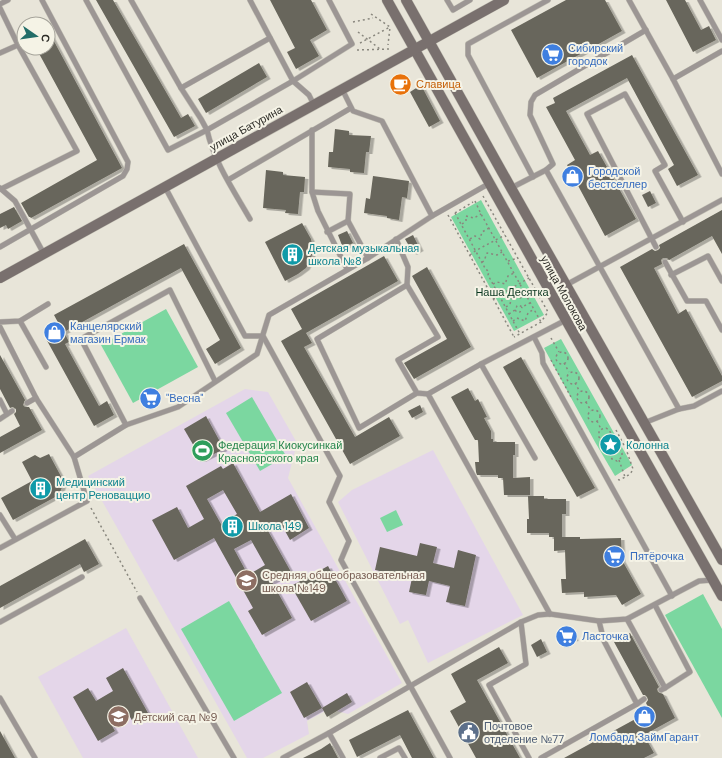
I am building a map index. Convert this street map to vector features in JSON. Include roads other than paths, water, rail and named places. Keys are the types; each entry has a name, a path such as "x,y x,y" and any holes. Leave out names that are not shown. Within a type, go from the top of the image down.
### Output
{"main road":[{"name":"улица Молокова","path":"387,0 722,596"},
{"name":"улица Молокова","path":"406,0 722,560"},
{"name":"улица Батурина","path":"0,278 504,0"}],"lane":[{"path":"0,4 7,0"},
{"path":"0,246 123,176 127,169 128,162 42,0"},
{"path":"86,0 168,150 207,130 293,81 352,44 329,0"},
{"path":"131,0 181,88 207,130 209,140 217,158 250,219"},
{"path":"250,0 293,81 309,95 314,105"},
{"path":"447,0 453,10 470,0"},
{"path":"533,177 468,55 468,44 548,0"},
{"path":"630,0 722,174"},
{"path":"700,0 722,40"},
{"path":"0,8 16,41"},
{"path":"511,188 546,170 553,164 530,114 535,95 646,30"},
{"path":"181,88 270,38"},
{"path":"0,53 16,46"},
{"path":"673,79 722,51"},
{"path":"24,56 77,151 0,188 15,201 44,254"},
{"path":"342,89 353,111 382,121 432,216"},
{"path":"656,247 587,114 625,94 665,166 655,170 683,222"},
{"path":"228,180 352,108"},
{"path":"312,130 312,192 327,232 347,269"},
{"path":"546,170 679,409"},
{"path":"74,457 126,425 178,407 257,354 269,315 368,258 432,216 490,183"},
{"path":"165,187 245,336 263,336"},
{"path":"312,192 350,194 348,221 368,258"},
{"path":"566,285 722,200"},
{"path":"327,232 348,221"},
{"path":"396,239 408,267 407,285 438,337 398,360 417,393"},
{"path":"671,275 708,256 722,281"},
{"path":"665,262 686,301 706,301 722,330"},
{"path":"407,285 317,339 359,428 417,393 428,394 481,364 566,320"},
{"path":"126,425 81,339 170,290 215,381"},
{"path":"0,322 20,321 48,304"},
{"path":"20,321 46,367"},
{"path":"0,327 36,398 74,457 88,501 0,548"},
{"path":"263,336 340,476 329,502 348,540 340,560 450,758"},
{"path":"534,337 542,353 543,363 672,596"},
{"path":"481,364 534,458"},
{"path":"644,423 679,409 694,406 722,391"},
{"path":"428,394 550,614"},
{"path":"27,403 36,398"},
{"path":"0,400 10,413 0,419"},
{"path":"0,515 15,540"},
{"path":"0,622 82,577"},
{"path":"283,758 329,734 521,622 538,614 550,614 599,621 627,620 699,581 713,580"},
{"path":"140,598 234,758"},
{"path":"627,620 663,689 690,672 655,606"},
{"path":"599,621 604,641 637,704"},
{"path":"521,622 526,664 489,685 529,758"},
{"path":"0,698 35,758"},
{"path":"541,758 644,699"},
{"path":"329,734 343,758"},
{"path":"380,758 399,748 405,758"}],"place":[{"name":"Сибирский городок","path":"552,54"},
{"name":"Славица","path":"400,84"},
{"name":"Городской бестселлер","path":"572,177"},
{"name":"Детская музыкальная школа №8","path":"292,254"},
{"name":"Канцелярский магазин Ермак","path":"54,332"},
{"name":"\"Весна\"","path":"151,398"},
{"name":"Колонна","path":"610,445"},
{"name":"Федерация Киокусинкай Красноярского края","path":"202,451"},
{"name":"Медицинский центр Реноваццио","path":"40,488"},
{"name":"Школа 149","path":"232,526"},
{"name":"Пятёрочка","path":"615,556"},
{"name":"Средняя общеобразовательная школа №149","path":"246,581"},
{"name":"Ласточка","path":"567,636"},
{"name":"Детский сад №9","path":"118,717"},
{"name":"Ломбард ЗаймГарант","path":"644,717"},
{"name":"Почтовое отделение №77","path":"468,732"}],"park label":[{"name":"Наша Десятка","path":"512,292"}]}
